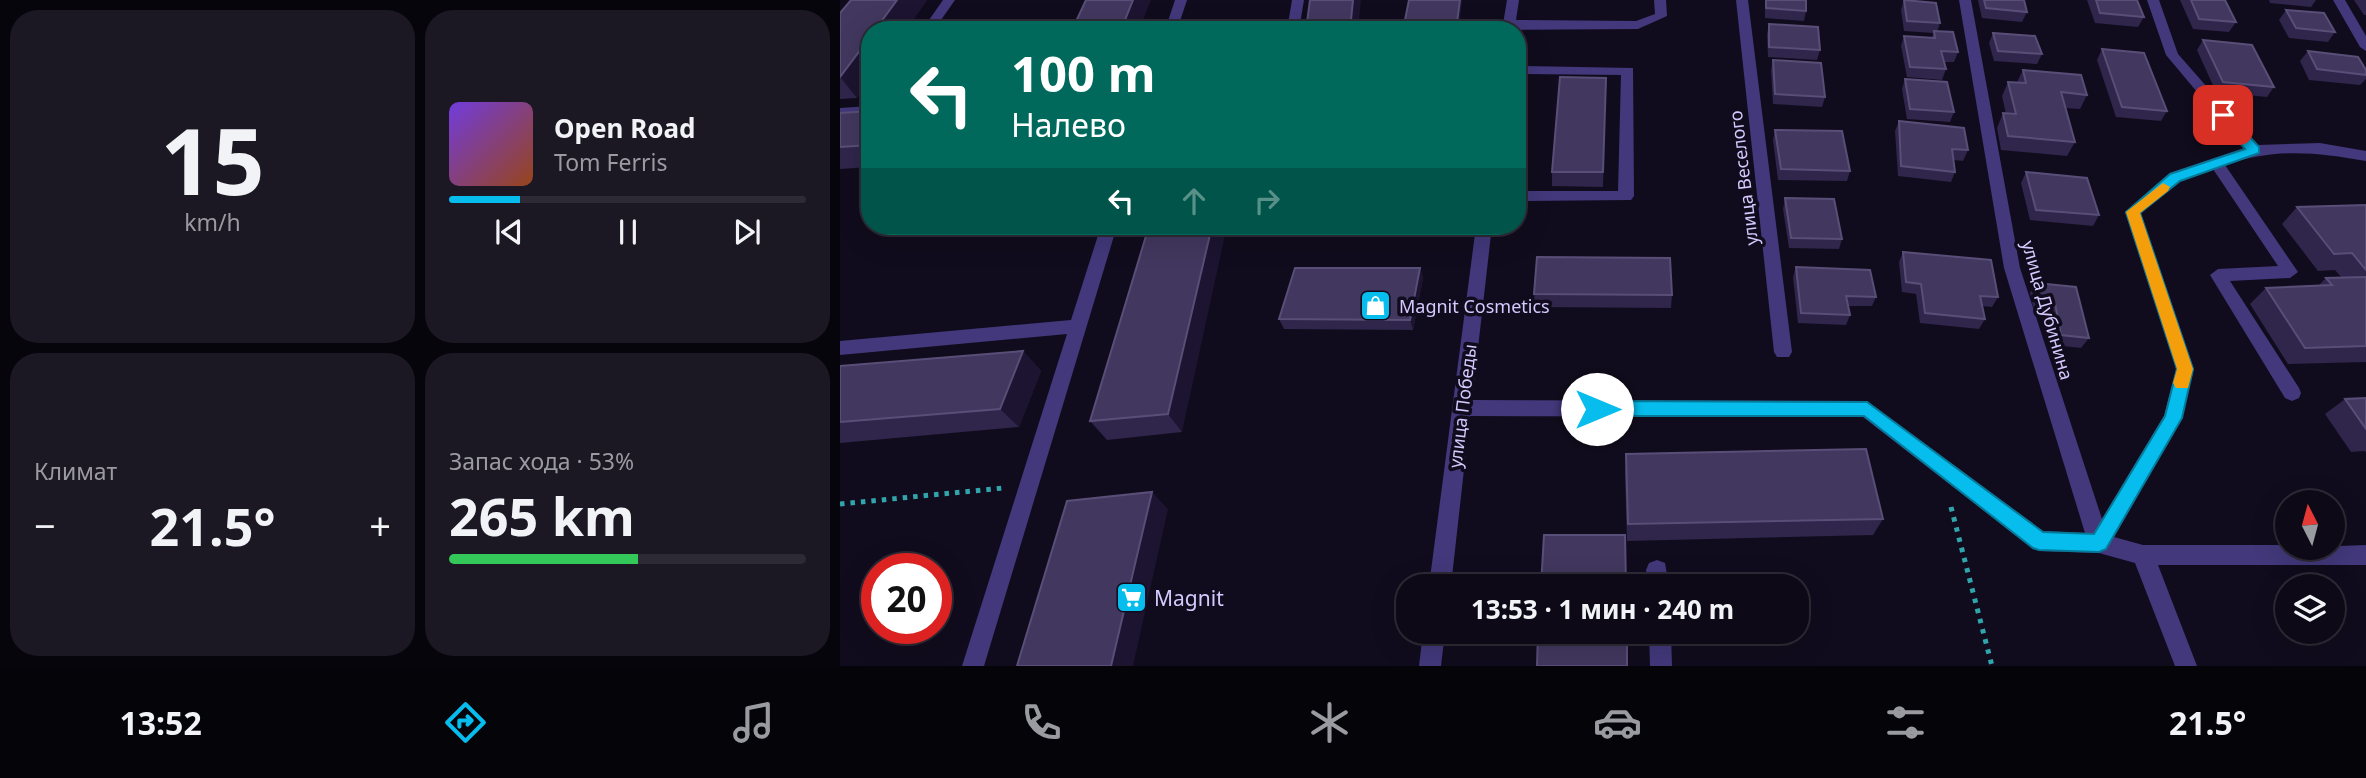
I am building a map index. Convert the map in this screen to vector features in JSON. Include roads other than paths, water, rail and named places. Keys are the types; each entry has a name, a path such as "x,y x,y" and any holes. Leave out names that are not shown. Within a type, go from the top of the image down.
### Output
{"street":[{"path":"934,21 948,0"},
{"path":"1174,21 1181,0"},
{"path":"1294,21 1298,0"},
{"path":"1510,21 1513,0"},
{"path":"1526,27 1639,25 1661,16 1660,0"},
{"name":"улица Веселого","path":"1742,0 1783,352"},
{"name":"улица Дубинина","path":"1965,0 2012,268 2099,543"},
{"path":"2153,0 2172,55 2254,150"},
{"path":"2339,0 2366,47"},
{"path":"1526,70 1628,71 1626,196 1526,196"},
{"path":"840,112 861,111"},
{"path":"2099,543 2173,418 2185,369 2133,212 2175,177 2254,150 2320,148 2366,156"},
{"path":"2216,163 2290,272 2218,275 2292,393"},
{"path":"973,666 1106,235"},
{"name":"улица Победы","path":"1441,574 1483,235"},
{"path":"840,348 1078,326"},
{"path":"1462,408 1867,409 2039,541 2099,543 2143,555 2366,555"},
{"path":"2143,555 2186,666"},
{"path":"1430,666 1433,644"},
{"path":"1660,644 1661,666"}],"place":[{"name":"Magnit Cosmetics","path":"1376,306"},
{"name":"Magnit","path":"1131,598"}]}
